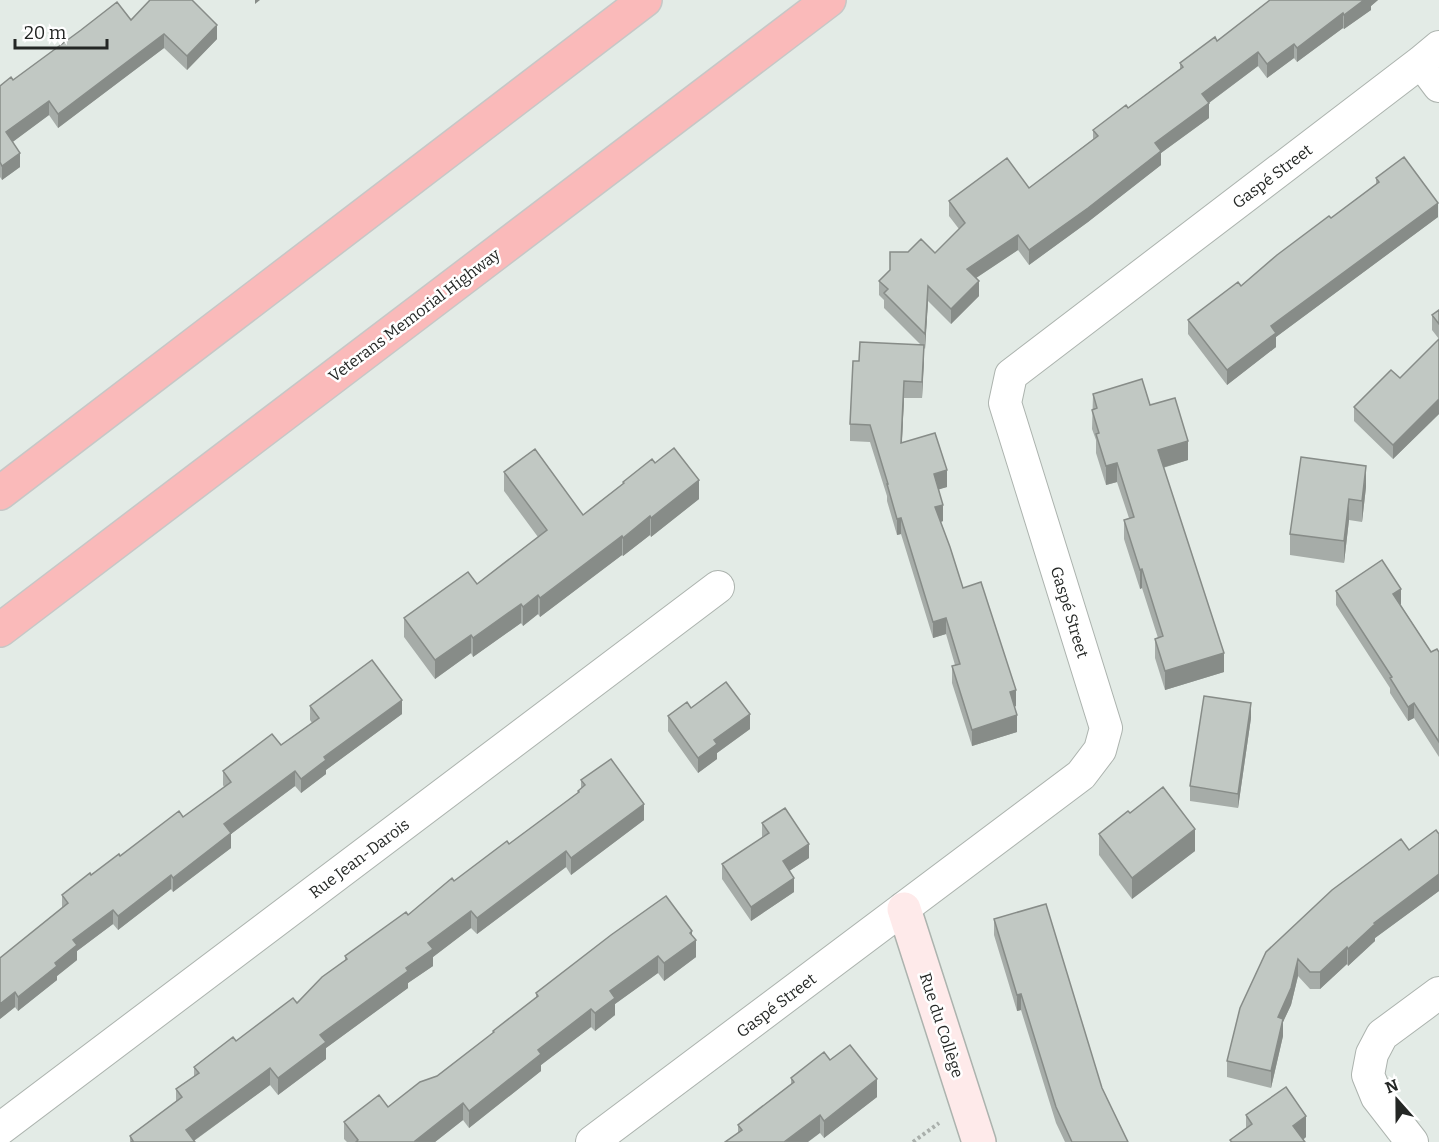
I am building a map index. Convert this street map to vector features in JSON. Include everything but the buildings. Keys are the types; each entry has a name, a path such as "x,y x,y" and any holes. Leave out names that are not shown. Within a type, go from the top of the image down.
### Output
{"highway":[{"path":"0,492 645,0"},
{"name":"Veterans Memorial Highway","path":"0,630 829,0"}],"street":[{"name":"Gaspé Street","path":"592,1142 1081,775 1100,750 1106,728 1005,403 1011,375 1433,65"},
{"name":"Rue Jean-Darois","path":"0,1129 718,587"},
{"name":"Rue du Collège","path":"904,909 979,1142"},
{"path":"1412,1142 1377,1097 1368,1075 1372,1054 1382,1035 1439,993"}]}
